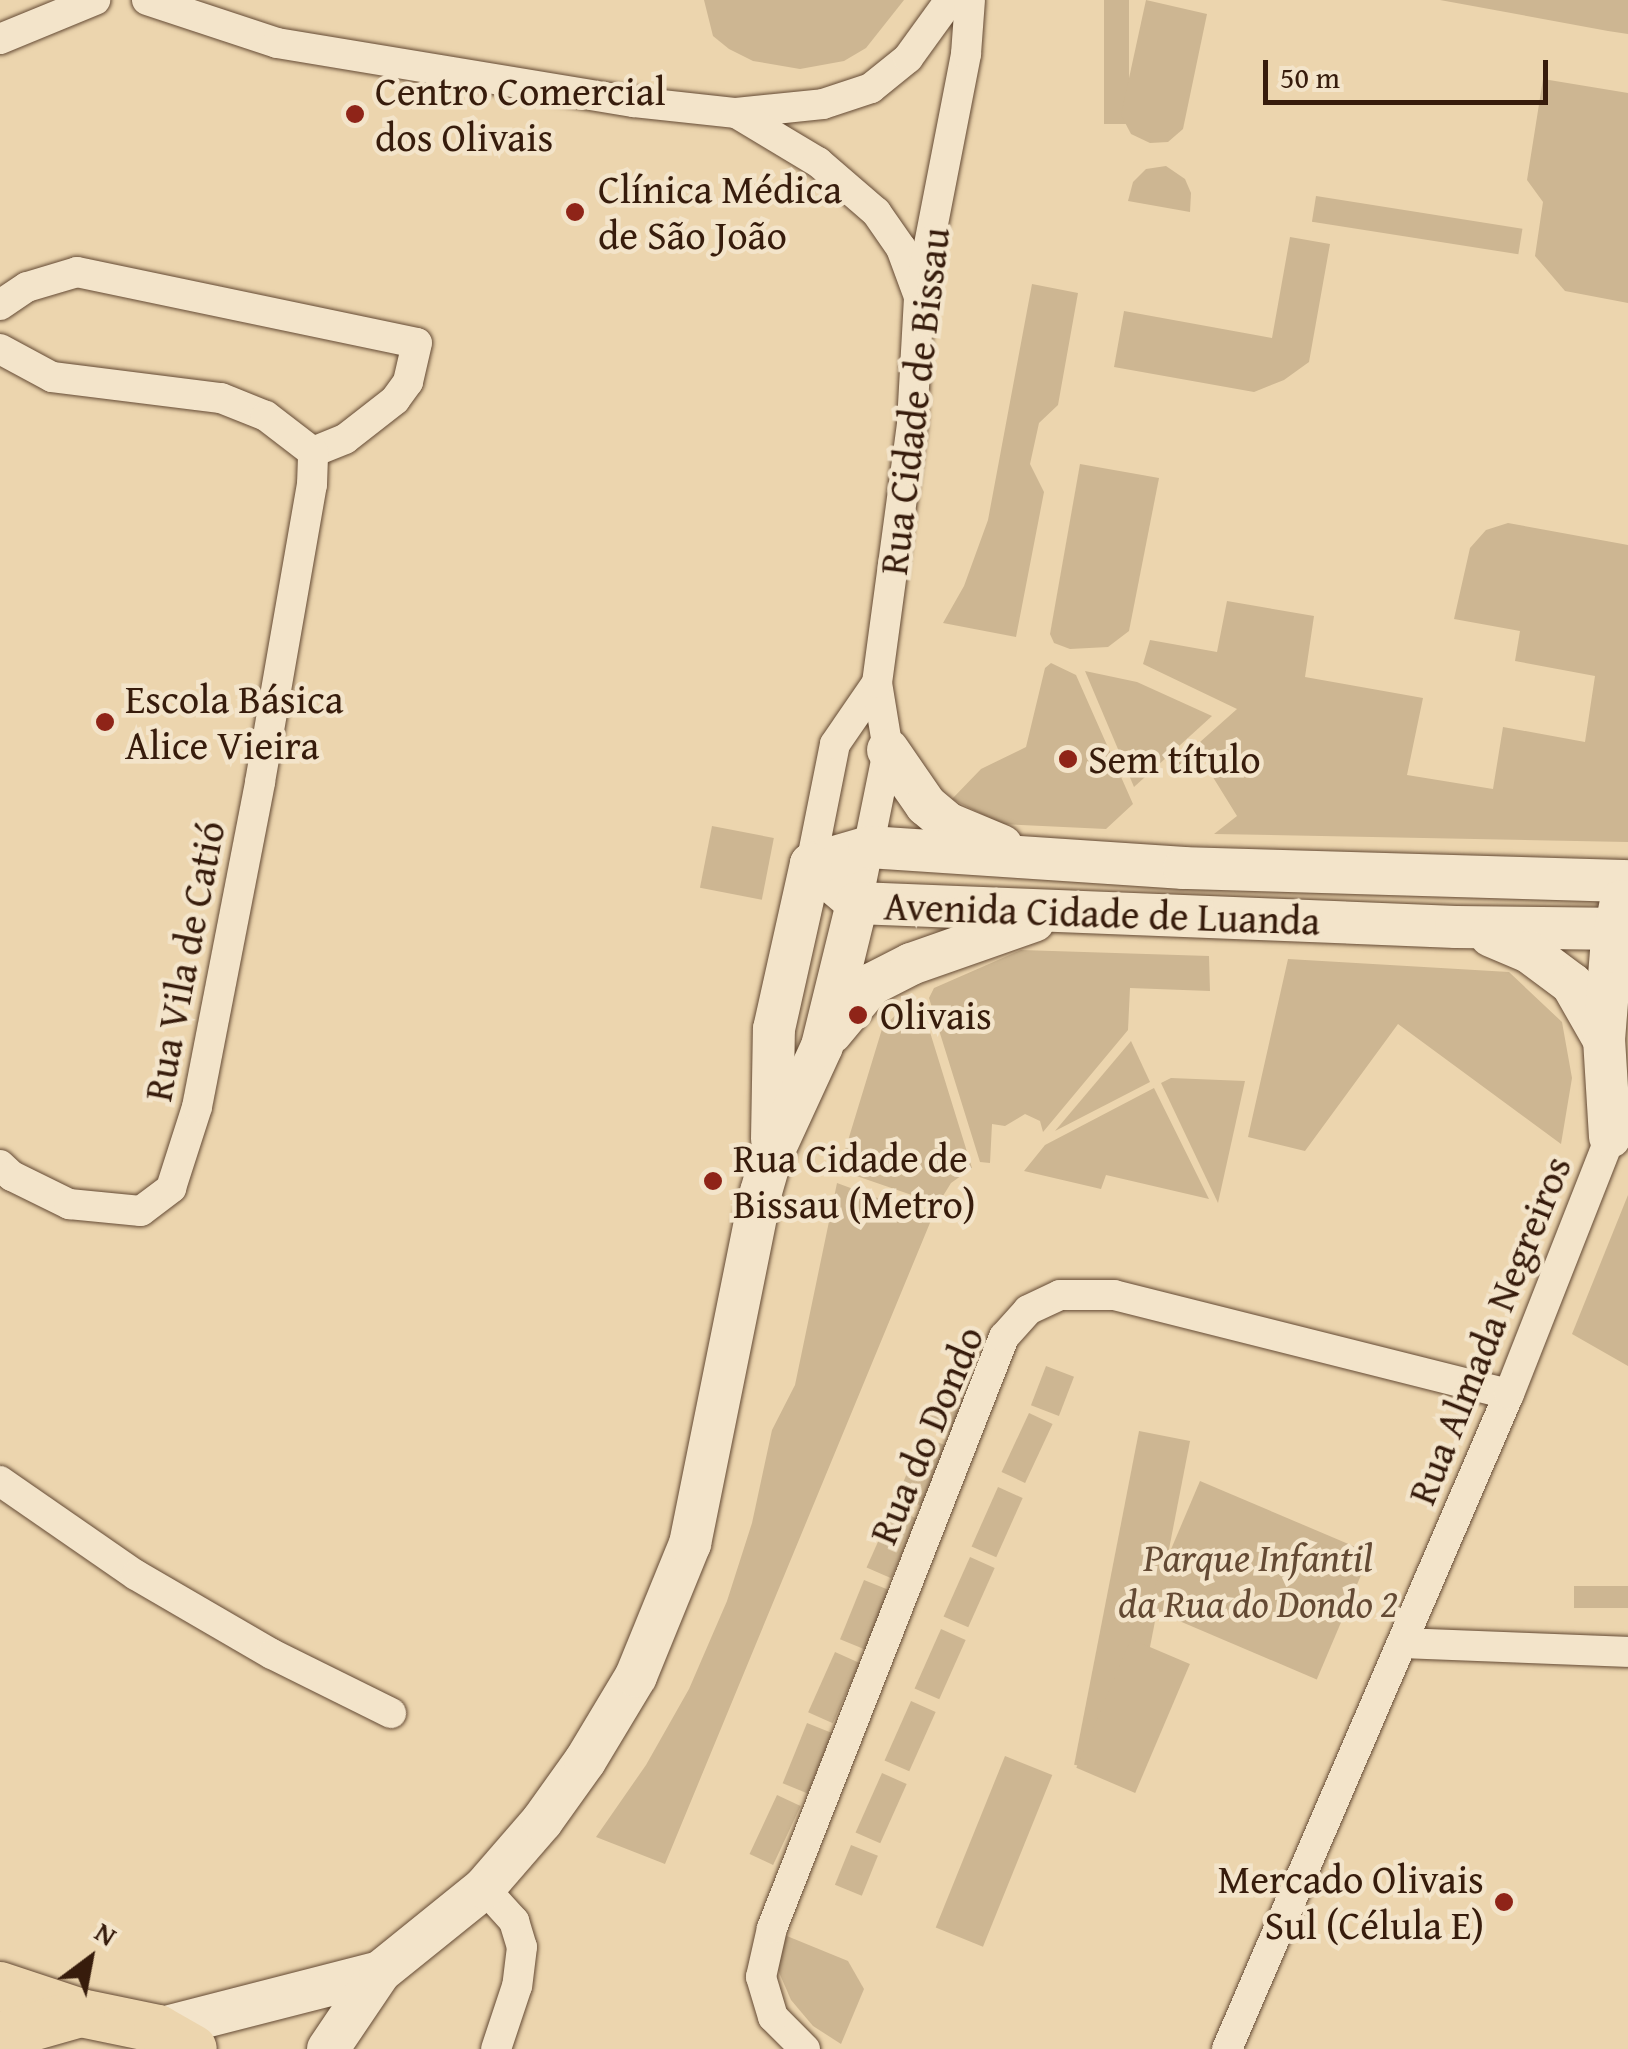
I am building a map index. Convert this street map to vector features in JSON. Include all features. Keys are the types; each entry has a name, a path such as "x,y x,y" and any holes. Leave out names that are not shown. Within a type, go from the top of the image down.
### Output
{"main road":[{"path":"888,750 926,805 949,824 1040,860"},
{"name":"Avenida Cidade de Luanda","path":"811,864 869,847 1040,860 1627,883"},
{"name":"Avenida Cidade de Luanda","path":"811,864 857,904 1456,927 1621,929"},
{"name":"Rua Cidade de Bissau","path":"328,2049 380,1972 484,1888 542,1821 585,1762 636,1676 665,1609 690,1544 771,1158 774,1029 811,864"},
{"path":"1604,1040 1627,883"},
{"name":"Rua Cidade de Bissau","path":"771,1158 822,1046 857,904"},
{"path":"822,1046 872,984 929,957 1064,911"},
{"path":"1456,927 1494,937 1552,967 1588,1005 1604,1040 1619,1124"},
{"name":"Rua Cidade de Bissau","path":"175,2039 380,1972"},
{"path":"0,1986 175,2039"},
{"path":"0,2036 81,2013"}],"street":[{"path":"0,40 96,0"},
{"path":"147,0 294,46 634,102 736,114 823,104 871,88 908,58 950,0"},
{"name":"Rua Cidade de Bissau","path":"857,904 888,750 877,683 912,423 919,296 966,54 970,0"},
{"path":"736,114 818,162 876,212 902,248 919,296"},
{"path":"0,305 27,287 77,272 416,343 408,382 395,400 345,439 313,452 266,416 221,398 52,377 0,348"},
{"name":"Rua Vila de Catió","path":"0,1165 12,1176 69,1204 141,1212 171,1188 197,1106 260,782 312,485 313,452"},
{"name":"Rua Cidade de Bissau","path":"811,864 835,744 877,683"},
{"name":"Rua Almada Negreiros","path":"1228,2049 1404,1643 1619,1124"},
{"name":"Rua do Dondo","path":"805,2049 774,2017 761,1977 772,1928 1004,1337 1028,1310 1060,1295 1114,1295 1508,1394"},
{"path":"0,1480 136,1575 272,1654 391,1713"},
{"path":"1404,1643 1628,1652"},
{"path":"484,1888 514,1921 522,1948 517,1986 496,2049"}],"green space":[{"path":"704,0 904,0 866,48 844,61 800,69 753,61 729,49 713,36"},
{"path":"1104,0 1129,0 1129,124 1104,124"},
{"path":"1146,0 1207,14 1183,129 1168,142 1150,143 1131,134 1121,115"},
{"path":"1440,0 1628,0 1628,34 1608,31"},
{"path":"1543,79 1628,93 1628,303 1565,291 1535,256 1543,202 1527,180"},
{"path":"1166,166 1185,179 1191,193 1190,212 1128,201 1133,182 1146,169"},
{"path":"1316,196 1522,229 1518,254 1312,222"},
{"path":"1290,237 1330,244 1309,362 1284,380 1254,392 1114,367 1124,311 1272,338"},
{"path":"1032,284 1078,293 1058,405 1039,423 1030,464 1044,492 1016,637 943,623 964,586 988,520"},
{"path":"1080,464 1159,478 1129,631 1108,647 1070,649 1054,643 1050,634"},
{"path":"1508,523 1628,545 1628,842 1214,834 1237,816 1211,774 1217,769 1205,751 1176,772 1172,767 1237,709 1143,664 1150,640 1217,652 1227,601 1314,616 1305,677 1423,698 1407,775 1493,789 1503,727 1585,742 1595,676 1515,661 1520,631 1454,619 1470,548 1486,530"},
{"path":"1051,663 1076,675 1133,804 1106,829 1001,824 952,799 981,769 1026,747 1045,668"},
{"path":"1085,671 1137,682 1212,716 1134,787"},
{"path":"712,826 774,838 762,900 700,888"},
{"path":"1021,950 1209,956 1210,991 1130,988 1128,1030 1043,1132 1040,1121 1025,1114 1005,1126 992,1124 990,1163 980,1162 929,998 934,988"},
{"path":"1288,959 1509,972 1562,1022 1572,1078 1561,1144 1398,1024 1305,1151 1248,1137"},
{"path":"911,999 921,1003 972,1168 951,1183 938,1204 839,1170 882,1029"},
{"path":"1131,1041 1150,1082 1055,1131"},
{"path":"1171,1078 1245,1081 1218,1203 1161,1083"},
{"path":"1154,1088 1209,1199 1106,1175 1101,1189 1024,1171 1045,1145"},
{"path":"837,1183 932,1218 665,1864 596,1837 646,1765 689,1689 727,1601 752,1523 772,1430 795,1385"},
{"path":"1628,1195 1628,1366 1572,1334"},
{"path":"951,1364 976,1374 952,1434 927,1424"},
{"path":"1046,1366 1074,1377 1059,1416 1031,1405"},
{"path":"1029,1413 1053,1424 1025,1483 1002,1472"},
{"path":"1139,1431 1190,1441 1125,1775 1074,1765"},
{"path":"922,1436 947,1446 923,1506 898,1496"},
{"name":"Parque Infantil da Rua do Dondo 2","path":"1200,1481 1370,1553 1317,1679 1146,1607"},
{"path":"998,1487 1023,1498 996,1557 972,1546"},
{"path":"893,1508 918,1519 891,1578 867,1567"},
{"path":"970,1557 995,1568 968,1627 944,1616"},
{"path":"864,1580 889,1590 865,1649 840,1639"},
{"path":"1574,1586 1628,1586 1628,1608 1574,1608"},
{"path":"941,1629 966,1640 939,1699 915,1688"},
{"path":"1131,1639 1190,1664 1135,1793 1076,1768"},
{"path":"835,1652 860,1663 833,1723 808,1712"},
{"path":"911,1701 936,1712 909,1771 885,1760"},
{"path":"807,1723 832,1733 808,1793 783,1783"},
{"path":"1005,1756 1052,1775 983,1947 936,1928"},
{"path":"882,1773 907,1784 880,1843 856,1832"},
{"path":"777,1795 801,1806 773,1865 750,1854"},
{"path":"851,1845 878,1856 862,1896 835,1885"},
{"path":"782,1934 848,1961 864,1989 841,2044 813,2026 791,2000 778,1970"}],"place":[{"name":"Centro Comercial dos Olivais","path":"355,114"},
{"name":"Clínica Médica de São João","path":"575,212"},
{"name":"Escola Básica Alice Vieira","path":"105,722"},
{"name":"Sem título","path":"1068,759"},
{"name":"Olivais","path":"858,1015"},
{"name":"Rua Cidade de Bissau (Metro)","path":"713,1181"},
{"name":"Mercado Olivais Sul (Célula E)","path":"1504,1902"}]}
